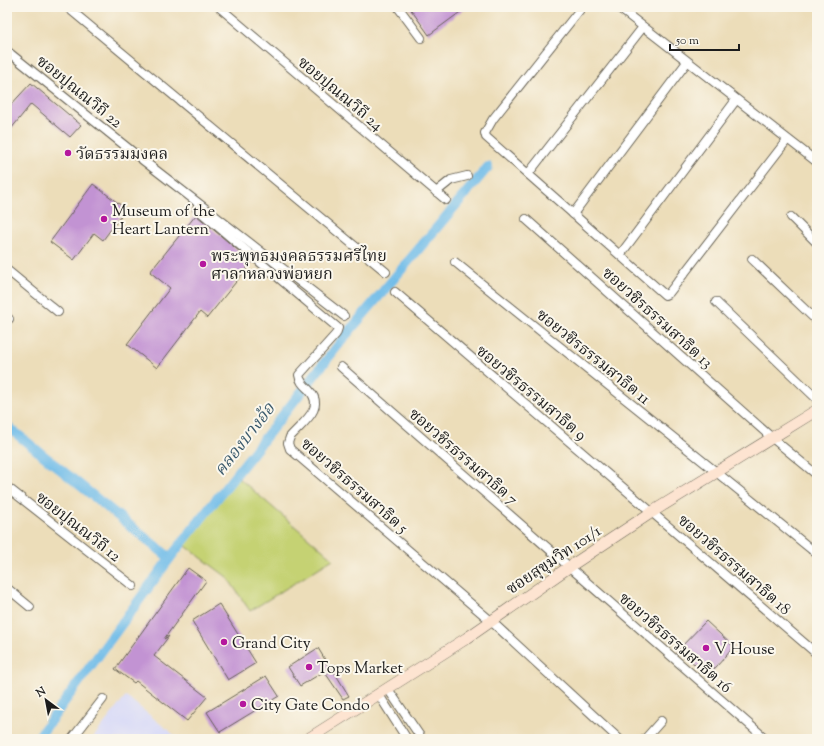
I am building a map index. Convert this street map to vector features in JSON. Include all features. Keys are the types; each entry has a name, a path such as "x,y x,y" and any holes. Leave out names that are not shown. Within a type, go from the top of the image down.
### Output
{"street":[{"path":"67,7 386,272"},
{"name":"ซอยปุณณวิถี 24","path":"219,7 446,200"},
{"path":"398,7 421,38"},
{"path":"582,7 493,119 485,133 489,141 665,295 669,293 787,140"},
{"path":"618,7 817,162"},
{"path":"528,174 643,27"},
{"name":"ซอยปุณณวิถี 22","path":"7,51 144,161 344,316"},
{"path":"573,214 687,62"},
{"path":"620,255 736,100"},
{"path":"436,192 451,180 467,176"},
{"name":"ซอยวชิรธรรมสาธิต 5","path":"197,209 338,328 336,334 299,375 300,380 314,396 317,402 315,410 290,437 288,443 290,449 491,621"},
{"path":"791,217 817,242"},
{"name":"ซอยวชิรธรรมสาธิต 13","path":"526,218 771,437 817,475"},
{"path":"752,259 817,321"},
{"name":"ซอยวชิรธรรมสาธิต 11","path":"455,262 588,370 717,471 817,554"},
{"path":"7,270 58,312"},
{"name":"ซอยวชิรธรรมสาธิต 9","path":"395,292 521,402 652,512"},
{"path":"716,302 817,399"},
{"name":"ซอยวชิรธรรมสาธิต 7","path":"341,367 569,567"},
{"name":"ซอยสุขุมวิท 101/1","path":"308,739 384,692 652,512 771,437 817,410"},
{"name":"ซอยปุณณวิถี 12","path":"7,487 133,586"},
{"name":"ซอยวชิรธรรมสาธิต 18","path":"652,512 817,654"},
{"name":"ซอยวชิรธรรมสาธิต 16","path":"569,567 766,739"},
{"path":"7,588 30,607"},
{"path":"491,621 618,739"},
{"path":"384,692 407,739"},
{"path":"384,692 422,739"},
{"path":"72,739 103,699"},
{"path":"645,739 661,721"}],"shaded area":[{"path":"126,696 179,739 92,739"}],"green space":[{"path":"234,474 333,559 250,611 227,577 179,541"}],"building":[{"path":"409,7 467,7 429,35"},
{"path":"31,83 81,125 70,137 31,104 7,134 7,109"},
{"path":"93,184 126,209 103,240 94,233 74,260 50,242"},
{"name":"พระพุทธมงคลธรรมศรีไทย ศาลาหลวงพ่อหยก","path":"196,215 252,262 207,318 200,312 157,368 127,344 170,288 150,272"},
{"path":"188,568 206,581 164,639 169,636 154,656 207,697 187,721 136,681 134,683 115,669"},
{"name":"Grand City","path":"219,604 256,663 228,680 192,621"},
{"name":"V House","path":"706,621 734,647 708,676 678,650"},
{"name":"Tops Market","path":"318,648 330,668 300,686 288,667"},
{"path":"333,670 349,696 343,699 326,674"},
{"name":"City Gate Condo","path":"266,676 279,696 220,732 207,712"}],"waterway":[{"name":"คลองบางอ้อ","path":"37,739 170,558 347,334 488,167"},
{"path":"7,426 170,558"}],"place":[{"name":"วัดธรรมมงคล","path":"68,153"},
{"name":"Museum of the Heart Lantern","path":"104,219"},
{"name":"พระพุทธมงคลธรรมศรีไทย ศาลาหลวงพ่อหยก","path":"203,264"},
{"name":"Grand City","path":"224,642"},
{"name":"V House","path":"706,648"},
{"name":"Tops Market","path":"309,667"},
{"name":"City Gate Condo","path":"243,704"}]}
